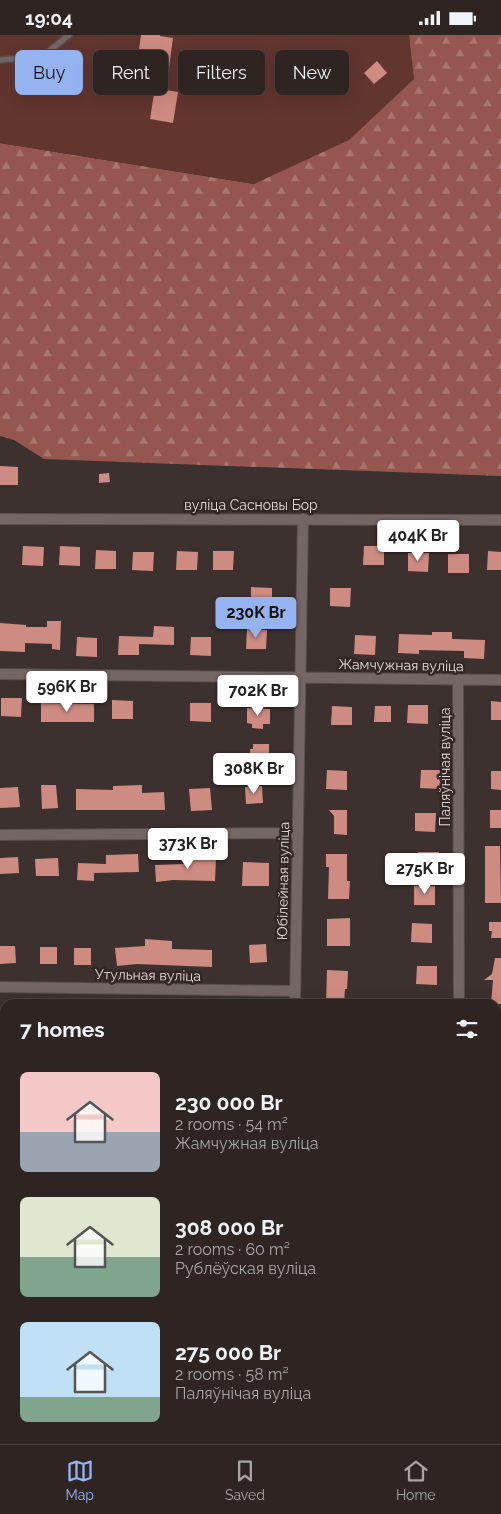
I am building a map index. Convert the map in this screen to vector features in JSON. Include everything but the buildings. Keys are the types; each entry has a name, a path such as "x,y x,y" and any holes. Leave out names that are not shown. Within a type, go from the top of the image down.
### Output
{"street":[{"name":"вуліца Сасновы Бор","path":"0,519 501,520"},
{"name":"Юбілейная вуліца","path":"295,999 303,519"},
{"name":"Жамчужная вуліца","path":"0,675 501,680"},
{"name":"Паляўнічая вуліца","path":"458,680 458,999"},
{"path":"0,835 298,833"},
{"name":"Утульная вуліца","path":"0,987 295,991"}],"lane":[{"path":"0,60 43,56 69,35"}],"green space":[{"path":"409,35 501,35 501,476 44,459 14,440 0,436 0,143 254,184 413,80"}],"shaded area":[{"path":"0,35 409,35 414,79 349,140 254,184 0,143"}]}
